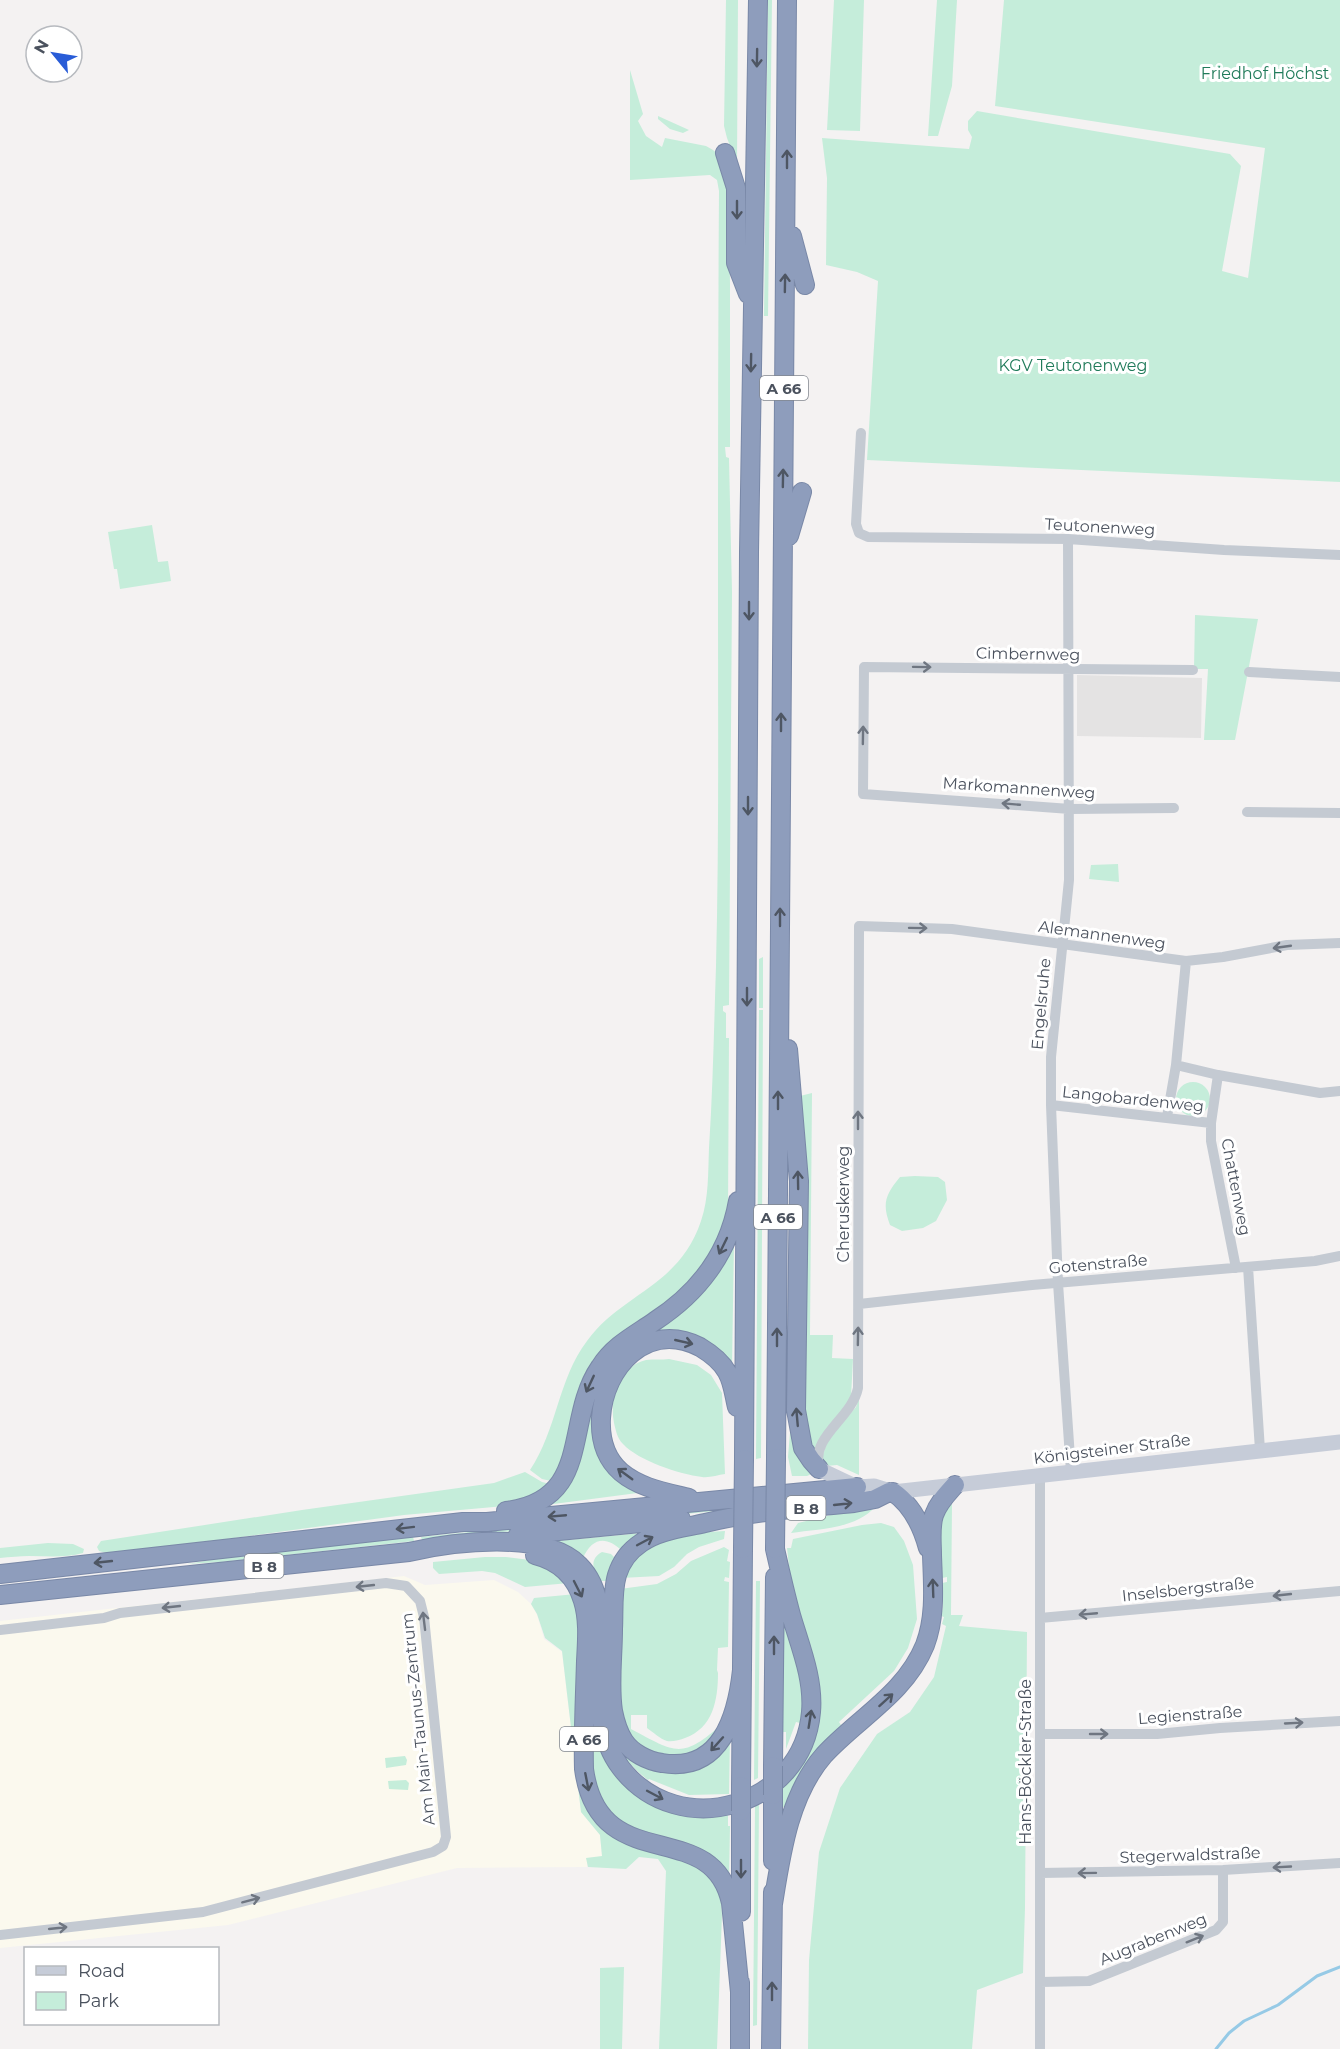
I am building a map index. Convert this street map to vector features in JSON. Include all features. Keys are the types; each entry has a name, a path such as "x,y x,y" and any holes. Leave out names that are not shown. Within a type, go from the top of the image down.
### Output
{"highway":[{"name":"A 66","path":"740,2049 752,304 758,0"},
{"name":"A 66","path":"771,2049 787,0"},
{"path":"725,153 736,188 736,263 752,304"},
{"path":"786,217 805,285"},
{"path":"782,558 802,492"},
{"path":"779,976 792,1077 798,1172 796,1410 803,1448 819,1469"},
{"path":"463,1522 488,1513 514,1510 530,1505 559,1485 571,1462 586,1394 601,1364 624,1341 676,1307 687,1297 705,1278 723,1248 735,1215 746,1149"},
{"path":"699,1500 642,1485 618,1470 610,1459 603,1444 600,1429 601,1411 609,1380 627,1357 653,1341 689,1342 709,1352 727,1371 732,1383 739,1412 744,1459"},
{"path":"772,1904 788,1829 809,1777 839,1740 900,1686 921,1654 933,1612 934,1514 940,1502 955,1485"},
{"name":"B 8","path":"0,1574 463,1522 487,1522 699,1500 857,1487"},
{"path":"891,1492 902,1499 916,1516 925,1536 932,1564"},
{"name":"B 8","path":"0,1594 408,1552 516,1536 707,1517 722,1518 854,1503 875,1499 891,1492"},
{"path":"722,1518 679,1528 645,1540 630,1551 621,1563 615,1589 612,1686 613,1713 619,1733 630,1748 657,1763 677,1765 698,1759 714,1748 726,1731 736,1706 742,1670"},
{"name":"A 66","path":"468,1544 519,1543 548,1547 565,1554 580,1566 595,1588 599,1605 599,1693 603,1727 610,1749 623,1770 641,1788 663,1800 698,1808 729,1806 765,1791 786,1772 806,1737 811,1713 811,1690 775,1549"},
{"name":"A 66","path":"408,1552 433,1555 494,1550 537,1555 555,1562 573,1580 584,1601 587,1628 584,1752 587,1788 602,1817 616,1829 638,1840 675,1849 698,1858 714,1868 722,1878 729,1891 731,1903 740,1992"}],"main road":[{"name":"Königsteiner Straße","path":"891,1492 1340,1442"},
{"path":"819,1469 857,1487"},
{"name":"B 8","path":"857,1487 874,1486 891,1492"}],"street":[{"name":"Teutonenweg","path":"861,433 856,524 859,533 868,537 1068,539 1224,550 1340,555"},
{"name":"Engelsruhe","path":"1068,539 1069,880 1051,1057 1051,1105 1058,1283 1071,1472"},
{"name":"Cimbernweg","path":"863,794 864,667 1192,670"},
{"path":"1249,672 1340,677"},
{"name":"Markomannenweg","path":"863,794 1070,809 1174,808"},
{"path":"1247,812 1340,813"},
{"name":"Alemannenweg","path":"860,926 952,929 1186,961 1223,957 1287,945 1340,943"},
{"name":"Cheruskerweg","path":"819,1469 817,1461 822,1443 852,1405 857,1394 860,926"},
{"path":"1167,1117 1176,1065 1186,961"},
{"name":"Langobardenweg","path":"1176,1065 1320,1093 1340,1091"},
{"name":"Chattenweg","path":"1218,1075 1210,1141 1236,1268"},
{"name":"Langobardenweg","path":"1051,1105 1211,1123"},
{"name":"Gotenstraße","path":"859,1304 1058,1283 1315,1261 1340,1256"},
{"path":"1248,1267 1260,1450"},
{"name":"Hans-Böckler-Straße","path":"1040,1476 1040,2049"},
{"name":"Am Main-Taunus-Zentrum","path":"0,1630 104,1618 120,1613 270,1596 386,1584 406,1586 420,1601 424,1617 446,1837 443,1846 433,1852 216,1910 0,1935"},
{"name":"Inselsbergstraße","path":"1040,1618 1340,1591"},
{"name":"Legienstraße","path":"1041,1734 1157,1734 1340,1721"},
{"name":"Stegerwaldstraße","path":"1040,1873 1223,1870 1340,1863"},
{"name":"Augrabenweg","path":"1040,1982 1089,1981 1216,1930 1223,1922 1223,1870"}],"shaded area":[{"path":"1077,675 1202,678 1201,738 1077,736"},
{"path":"404,1576 425,1585 494,1580 518,1592 531,1604 544,1639 562,1652 581,1812 600,1835 602,1857 587,1858 587,1867 457,1868 228,1925 0,1948 0,1621"}],"green space":[{"path":"726,0 738,0 737,164 724,126"},
{"path":"768,0 772,0 768,316 764,316"},
{"path":"834,0 864,0 860,131 827,130"},
{"path":"937,0 957,0 952,86 938,136 928,136"},
{"path":"1004,0 1340,0 1340,482 867,460 878,281 857,272 826,265 827,178 822,138 969,149 972,137 968,130 968,121 977,111 1230,154 1241,166 1222,271 1248,278 1265,148 995,106"},
{"path":"630,70 643,114 638,121 646,136 662,147 665,138 706,146 713,150 719,155 729,198 730,447 725,447 726,457 729,458 732,592 729,1005 723,1006 723,1011 726,1013 726,1038 729,1038 728,1210 724,1225 699,1274 582,1383 561,1464 551,1481 542,1479 530,1470 539,1455 577,1356 587,1341 616,1311 649,1288 679,1261 691,1243 701,1221 708,1185 718,877 719,191 717,180 710,175 630,180"},
{"path":"658,116 689,130 683,133 670,129 658,119"},
{"path":"152,525 158,562 168,561 171,581 120,589 108,532"},
{"path":"1195,615 1258,619 1235,740 1204,740 1208,669 1194,669"},
{"path":"1118,864 1119,882 1089,879 1091,865"},
{"path":"763,957 763,1008 759,1008 759,959"},
{"path":"759,1010 763,1010 761,1458 756,1459"},
{"path":"1193,1082 1205,1087 1210,1099 1205,1111 1193,1116 1181,1111 1176,1099 1181,1087"},
{"path":"812,1093 810,1335 833,1335 832,1358 853,1359 851,1397 813,1455 801,1419 800,1096"},
{"path":"900,1177 938,1177 945,1182 947,1200 936,1221 923,1228 902,1231 890,1225 886,1200"},
{"path":"732,1240 734,1241 732,1369 712,1349 692,1338 671,1333 651,1336 633,1345 617,1360 604,1380 596,1406 594,1433 596,1447 606,1465 622,1479 645,1492 546,1505 564,1487 575,1471 592,1395 603,1373 626,1348 668,1319 701,1290 717,1268"},
{"path":"669,1359 697,1365 711,1375 722,1393 725,1474 702,1477 671,1470 639,1456 623,1444 618,1437 614,1423 613,1404 623,1376 637,1363 646,1360"},
{"path":"859,1398 859,1475 837,1465 826,1466 822,1458 828,1439 856,1407"},
{"path":"791,1420 814,1473 807,1476 792,1476 788,1457"},
{"path":"525,1472 550,1484 532,1498 505,1506 404,1515 106,1553 99,1551 97,1547 101,1541 494,1483"},
{"path":"952,1504 951,1615 963,1615 959,1626 1027,1632 1023,1973 977,1990 972,2049 808,2049 809,1960 819,1852 840,1788 877,1734 910,1712 934,1677 946,1626 942,1624 944,1617 941,1616 942,1583 947,1582 947,1577 942,1578 936,1535 945,1506"},
{"path":"725,1505 726,1510 422,1540 421,1537"},
{"path":"875,1507 858,1520 847,1524 791,1533 798,1523"},
{"path":"881,1523 894,1527 904,1541 913,1565 917,1619 908,1648 894,1671 839,1722 841,1725 812,1756 787,1807 783,1807 783,1783 809,1746 787,1548 791,1548 793,1539"},
{"path":"725,1531 724,1539 699,1547 659,1576 621,1578 643,1547 693,1533"},
{"path":"642,1533 622,1551 605,1541 595,1543 583,1558 556,1544 557,1541"},
{"path":"413,1537 414,1541 187,1564 222,1558"},
{"path":"48,1543 73,1544 84,1549 83,1553 70,1556 0,1558 0,1548"},
{"path":"724,1547 729,1550 727,1561 730,1562 729,1578 725,1577 724,1581 729,1582 728,1647 718,1648 717,1693 708,1720 694,1733 676,1741 664,1740 647,1728 647,1715 631,1715 631,1729 659,1743 678,1749 698,1743 723,1723 711,1745 680,1759 638,1748 619,1722 620,1589 657,1584 676,1574 691,1561"},
{"path":"602,1552 611,1554 615,1558 610,1581 599,1581 594,1569 595,1558"},
{"path":"485,1557 538,1561 569,1583 525,1587 495,1573 482,1571 439,1574 433,1568 433,1562"},
{"path":"756,1581 760,1581 758,1778 754,1780"},
{"path":"609,1589 608,1699 615,1733 622,1747 634,1758 649,1766 680,1770 705,1761 719,1750 730,1736 729,1794 689,1795 648,1780 629,1762 616,1743 608,1724 604,1683 605,1613 600,1590"},
{"path":"590,1592 625,1779 725,1812 728,1816 728,1826 730,1826 729,1879 629,1830 605,1809 592,1781"},
{"path":"576,1594 581,1610 585,1801 688,1859 720,1888 722,1915 717,2049 659,2049 666,1871 658,1859 639,1857 626,1869 588,1867 586,1858 602,1856 600,1835 581,1812 562,1651 545,1638 531,1604 534,1598"},
{"path":"783,1627 785,1627 804,1677 804,1724 796,1722 786,1749 786,1732 783,1732"},
{"path":"405,1756 406,1765 386,1768 385,1758"},
{"path":"406,1780 409,1783 408,1790 389,1789 388,1781"},
{"path":"759,1803 757,2025 753,2026 755,1806"},
{"path":"624,1967 622,2049 600,2049 600,1968"}],"waterway":[{"path":"1216,2049 1229,2033 1244,2021 1278,2005 1317,1976 1340,1967"}],"park label":[{"name":"Friedhof Höchst","path":"1265,73"},
{"name":"KGV Teutonenweg","path":"1073,365"}]}
